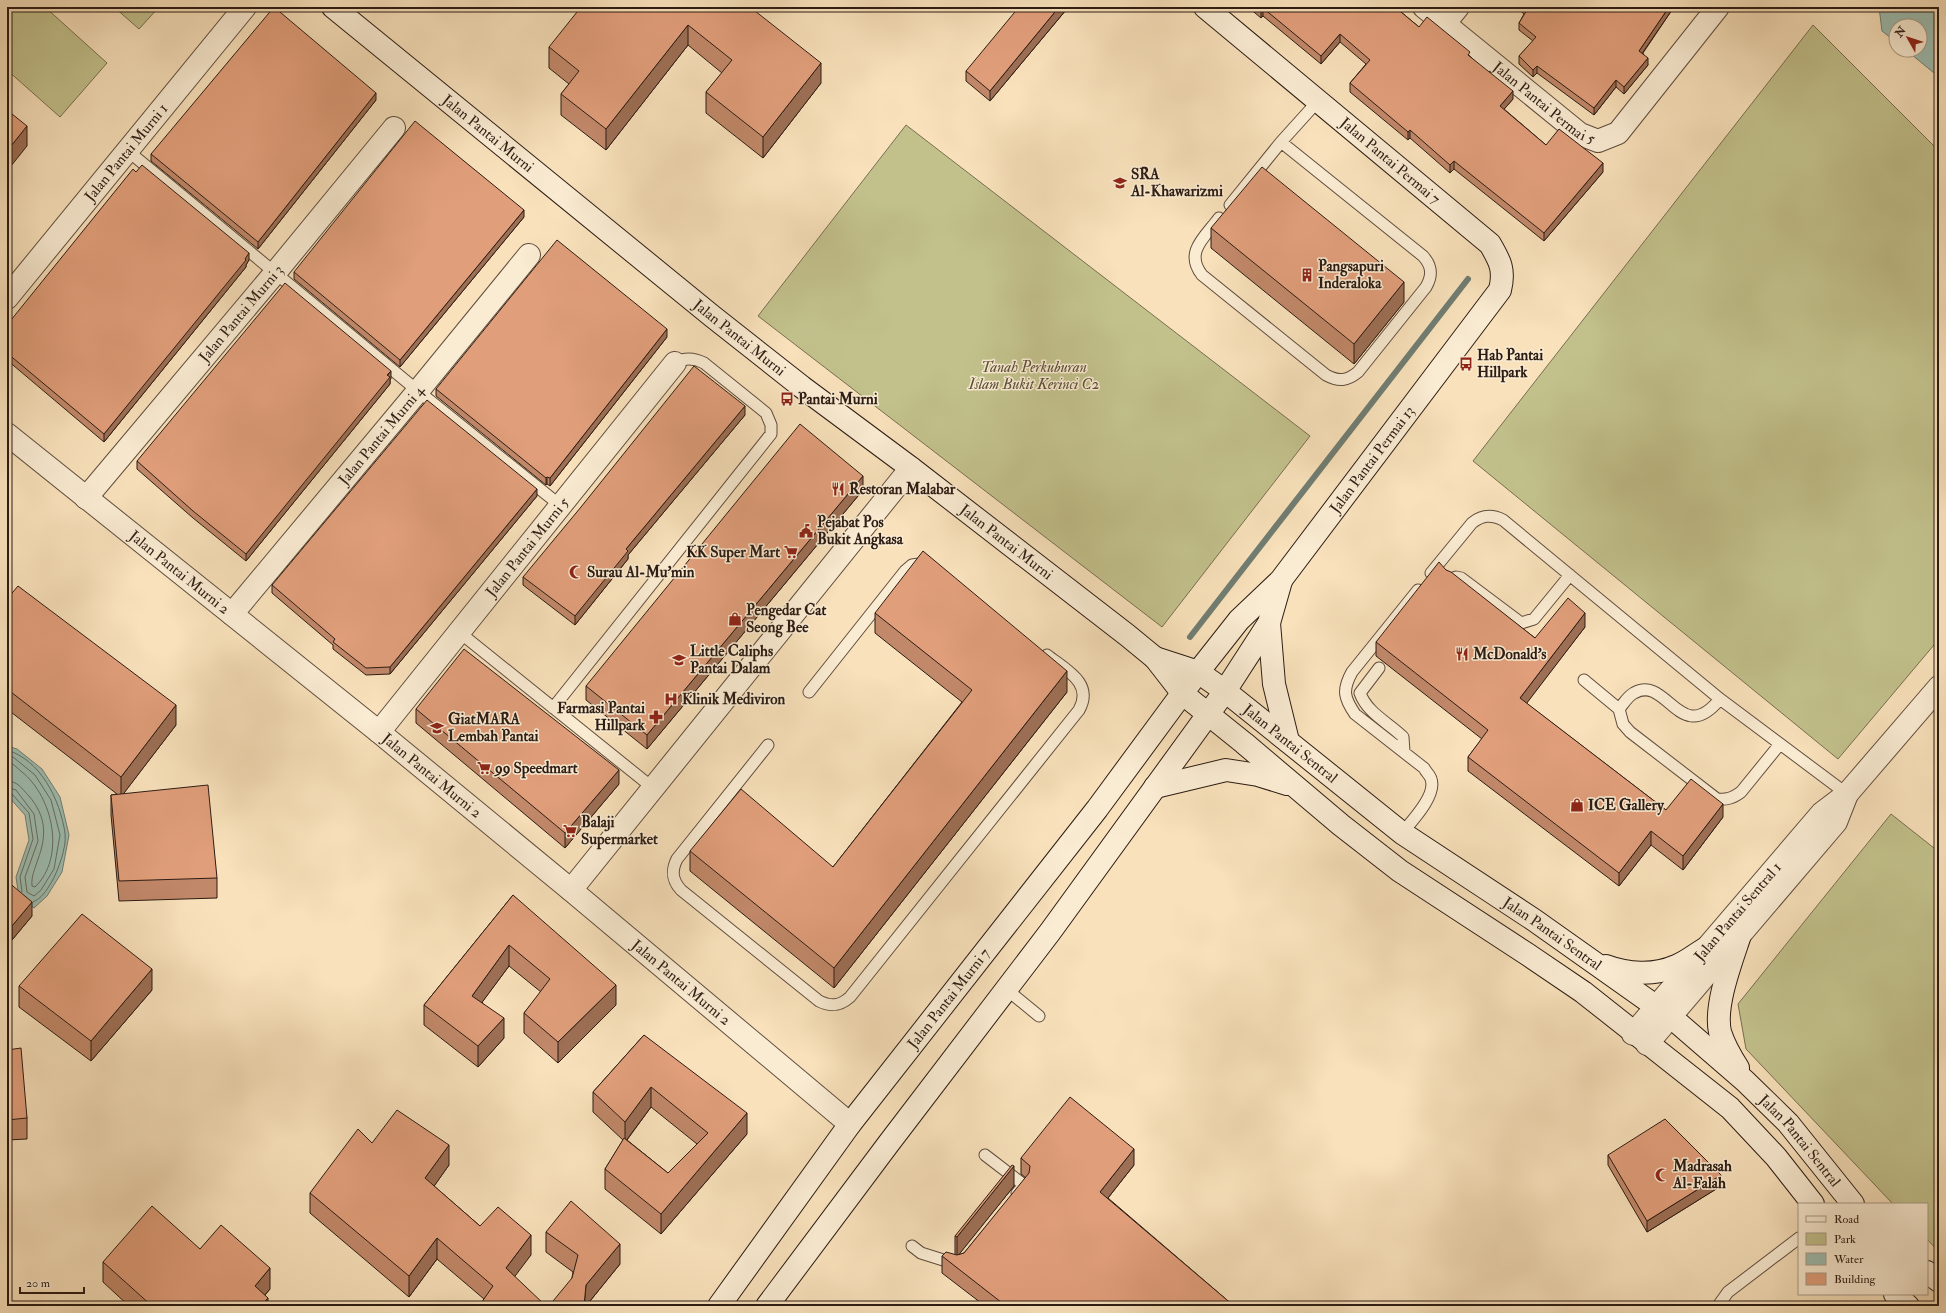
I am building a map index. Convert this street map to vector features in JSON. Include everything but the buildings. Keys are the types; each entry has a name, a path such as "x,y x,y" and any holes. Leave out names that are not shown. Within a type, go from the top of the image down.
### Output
{"street":[{"name":"Jalan Pantai Murni 1","path":"7,298 245,7"},
{"name":"Jalan Pantai Murni","path":"333,7 712,316 802,387 911,468 1155,658 1183,694"},
{"name":"Jalan Pantai Permai 7","path":"1205,7 1490,244 1497,256 1503,278 1500,290 1463,339"},
{"name":"Jalan Pantai Permai 5","path":"1424,7 1580,134 1598,140 1618,134 1718,7"},
{"path":"1444,24 1458,7"},
{"name":"Jalan Pantai Murni 3","path":"86,498 275,273 394,128"},
{"name":"Jalan Pantai Murni 4","path":"232,614 529,255"},
{"name":"Jalan Pantai Permai 13","path":"1198,672 1240,620 1281,580 1463,339"},
{"name":"Jalan Pantai Murni 5","path":"379,732 675,363"},
{"name":"Jalan Pantai Murni 2","path":"7,434 379,732 571,890 850,1124"},
{"path":"571,890 911,468"},
{"name":"Jalan Pantai Permai 13","path":"1209,714 1269,623 1281,580"},
{"path":"1269,623 1274,684 1288,741"},
{"name":"Jalan Pantai Murni","path":"1155,658 1198,672"},
{"name":"Jalan Pantai Sentral","path":"1198,672 1225,691 1402,833 1534,920 1589,961 1664,1011 1746,1081 1788,1123 1852,1203"},
{"name":"Jalan Pantai Murni 7","path":"719,1306 850,1124 1097,809 1198,672"},
{"name":"Jalan Pantai Sentral 1","path":"1664,1011 1708,947 1822,813 1847,794 1939,687"},
{"name":"Jalan Pantai Sentral","path":"1183,694 1296,786 1341,825 1400,871 1583,992 1640,1039 1730,1108 1776,1157 1812,1203"},
{"path":"767,1306 1050,932 1209,714"},
{"path":"1155,787 1226,770 1258,775 1296,786"},
{"name":"Jalan Pantai Sentral 1","path":"1640,1039 1664,1011 1740,934 1836,822 1847,794"},
{"path":"1740,934 1727,976 1720,1006 1720,1030 1729,1054 1746,1081"},
{"path":"1589,961 1621,972 1652,972 1675,967 1708,947"}],"lane":[{"path":"1281,142 1423,256 1428,262 1431,271 1430,279 1426,287 1363,366 1351,377 1343,380 1334,379 1326,375 1202,275 1194,260 1195,252 1199,244 1281,142 1318,101"},
{"path":"128,151 418,391 561,506"},
{"path":"553,708 762,448 771,434 771,425 766,413 704,363 696,359 688,358 675,363"},
{"path":"1402,833 1421,809 1432,789 1432,779 1424,768 1355,714 1349,705 1345,694 1347,682 1352,672 1472,524 1478,518 1486,516 1495,516 1503,520 1720,699 1847,794"},
{"path":"809,692 905,571 912,565 920,563 929,563 937,567"},
{"path":"1451,579 1456,577 1461,578 1521,623 1534,619 1570,575"},
{"path":"459,632 653,788"},
{"path":"768,745 677,859 673,867 675,884 819,1001 826,1005 844,1003 1079,710 1083,702 1084,694 1082,685 1040,650"},
{"path":"1379,668 1360,693 1363,701 1371,711 1393,727 1403,737 1404,752"},
{"path":"1584,680 1619,709 1623,724 1630,732 1717,799 1726,800 1734,797 1740,792 1780,744"},
{"path":"1619,709 1635,692 1643,690 1651,691 1659,695 1689,715 1697,716 1706,714 1720,699"},
{"path":"1006,989 1039,1016"},
{"path":"986,1155 1024,1185 1009,1203"},
{"path":"1718,1306 1728,1292 1798,1239"},
{"path":"912,1246 921,1253 959,1265 964,1258"}],"green space":[{"path":"7,7 45,7 107,63 60,117 7,70"},
{"path":"114,7 159,7 139,29"},
{"path":"1813,25 1939,151 1939,639 1838,759 1473,461"},
{"name":"Tanah Perkuburan Islam Bukit Kerinci C2","path":"906,125 1310,436 1162,627 758,316"},
{"path":"1891,814 1939,852 1939,1252 1928,1240 1928,1203 1892,1203 1746,1049 1738,1004"}],"water":[{"path":"1879,7 1939,7 1939,77 1916,58 1928,58 1928,18 1888,18 1888,36 1882,31"},
{"path":"7,746 17,749 42,769 60,797 69,835 62,872 47,896 34,908 19,897 16,877 29,840 25,815 7,795"}],"waterway":[{"path":"1190,637 1468,279"}],"place":[{"name":"SRA Al-Khawarizmi","path":"1120,183"},
{"name":"Pangsapuri Inderaloka","path":"1307,275"},
{"name":"Hab Pantai Hillpark","path":"1466,364"},
{"name":"Pantai Murni","path":"787,399"},
{"name":"Restoran Malabar","path":"838,489"},
{"name":"Pejabat Pos Bukit Angkasa","path":"806,531"},
{"name":"KK Super Mart","path":"791,552"},
{"name":"Surau Al-Mu'min","path":"576,572"},
{"name":"Pengedar Cat Seong Bee","path":"735,619"},
{"name":"McDonald's","path":"1462,654"},
{"name":"Little Caliphs Pantai Dalam","path":"679,660"},
{"name":"Klinik Mediviron","path":"671,699"},
{"name":"Farmasi Pantai Hillpark","path":"656,717"},
{"name":"GiatMARA Lembah Pantai","path":"437,728"},
{"name":"99 Speedmart","path":"484,768"},
{"name":"ICE Gallery","path":"1577,805"},
{"name":"Balaji Supermarket","path":"570,831"},
{"name":"Madrasah Al-Falah","path":"1662,1175"}]}
